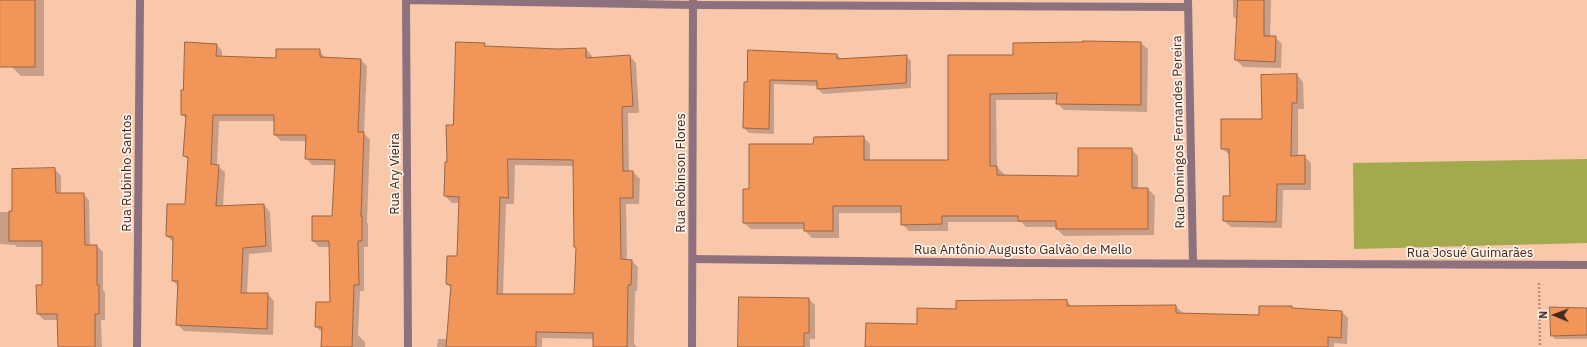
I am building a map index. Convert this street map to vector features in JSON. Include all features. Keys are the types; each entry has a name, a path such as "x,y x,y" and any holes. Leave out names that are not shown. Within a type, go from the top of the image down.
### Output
{"street":[{"name":"Rua Rubinho Santos","path":"138,347 140,0"},
{"path":"407,0 1188,3"},
{"name":"Rua Ary Vieira","path":"407,0 408,347"},
{"name":"Rua Robinson Flores","path":"692,347 693,2"},
{"name":"Rua Domingos Fernandes Pereira","path":"1188,3 1193,263"},
{"name":"Rua Antônio Augusto Galvão de Mello","path":"693,259 1352,265"},
{"name":"Rua Josué Guimarães","path":"1352,265 1587,265"}],"path":[{"path":"1538,265 1540,347"}],"green space":[{"path":"1587,159 1587,243 1354,249 1353,163"}],"building":[{"path":"0,0 35,0 35,67 0,67"},
{"path":"1238,0 1264,0 1264,36 1276,36 1275,62 1235,60"},
{"path":"1083,41 1141,42 1141,105 1056,104 1057,93 990,94 990,166 997,166 997,175 1078,176 1078,148 1132,148 1132,188 1148,188 1148,229 1056,229 1056,221 1018,221 1018,216 942,216 942,224 901,225 901,206 833,206 833,231 804,231 804,223 743,223 743,189 749,189 749,144 813,144 814,137 864,136 864,160 948,160 948,55 1013,55 1013,43"},
{"path":"185,42 217,44 216,56 276,58 276,49 320,49 320,57 361,59 358,132 364,132 361,216 362,241 358,241 359,285 354,285 352,347 321,347 322,327 315,327 316,302 330,302 329,241 312,241 312,216 332,216 335,160 305,159 306,135 274,135 274,115 213,115 211,164 219,165 216,206 264,204 266,246 243,248 241,293 268,293 267,329 176,325 178,281 172,281 173,237 166,236 167,204 185,204 188,157 183,156 186,115 181,115 181,90 183,90"},
{"path":"456,42 485,43 484,46 558,49 586,48 586,58 630,55 633,106 622,107 623,171 633,171 633,198 620,198 621,259 632,260 631,285 628,285 627,347 593,347 593,333 536,332 536,347 446,347 451,285 446,284 447,256 457,256 459,197 444,196 445,162 447,162 446,125 453,125","holes":["508,159 573,160 574,247 576,247 574,294 497,294 500,197 508,198"]},
{"path":"748,50 837,54 837,59 907,55 906,83 817,89 817,81 770,80 769,129 743,128 744,82 747,82"},
{"path":"1297,74 1297,103 1292,103 1291,156 1305,155 1305,184 1277,184 1276,222 1223,221 1223,196 1230,196 1229,149 1221,149 1221,119 1262,119 1261,75"},
{"path":"55,168 56,193 84,193 85,245 97,245 99,314 95,314 95,347 58,347 57,314 37,314 36,285 42,285 42,241 9,241 9,211 12,211 12,169"},
{"path":"739,297 809,298 809,333 804,333 804,347 738,347"},
{"path":"1067,300 1067,306 1176,305 1176,313 1259,315 1259,306 1292,306 1292,308 1342,311 1341,338 1328,337 1328,347 865,347 866,323 917,324 917,308 956,309 956,301"},
{"path":"1550,307 1587,308 1587,335 1551,336"}]}
